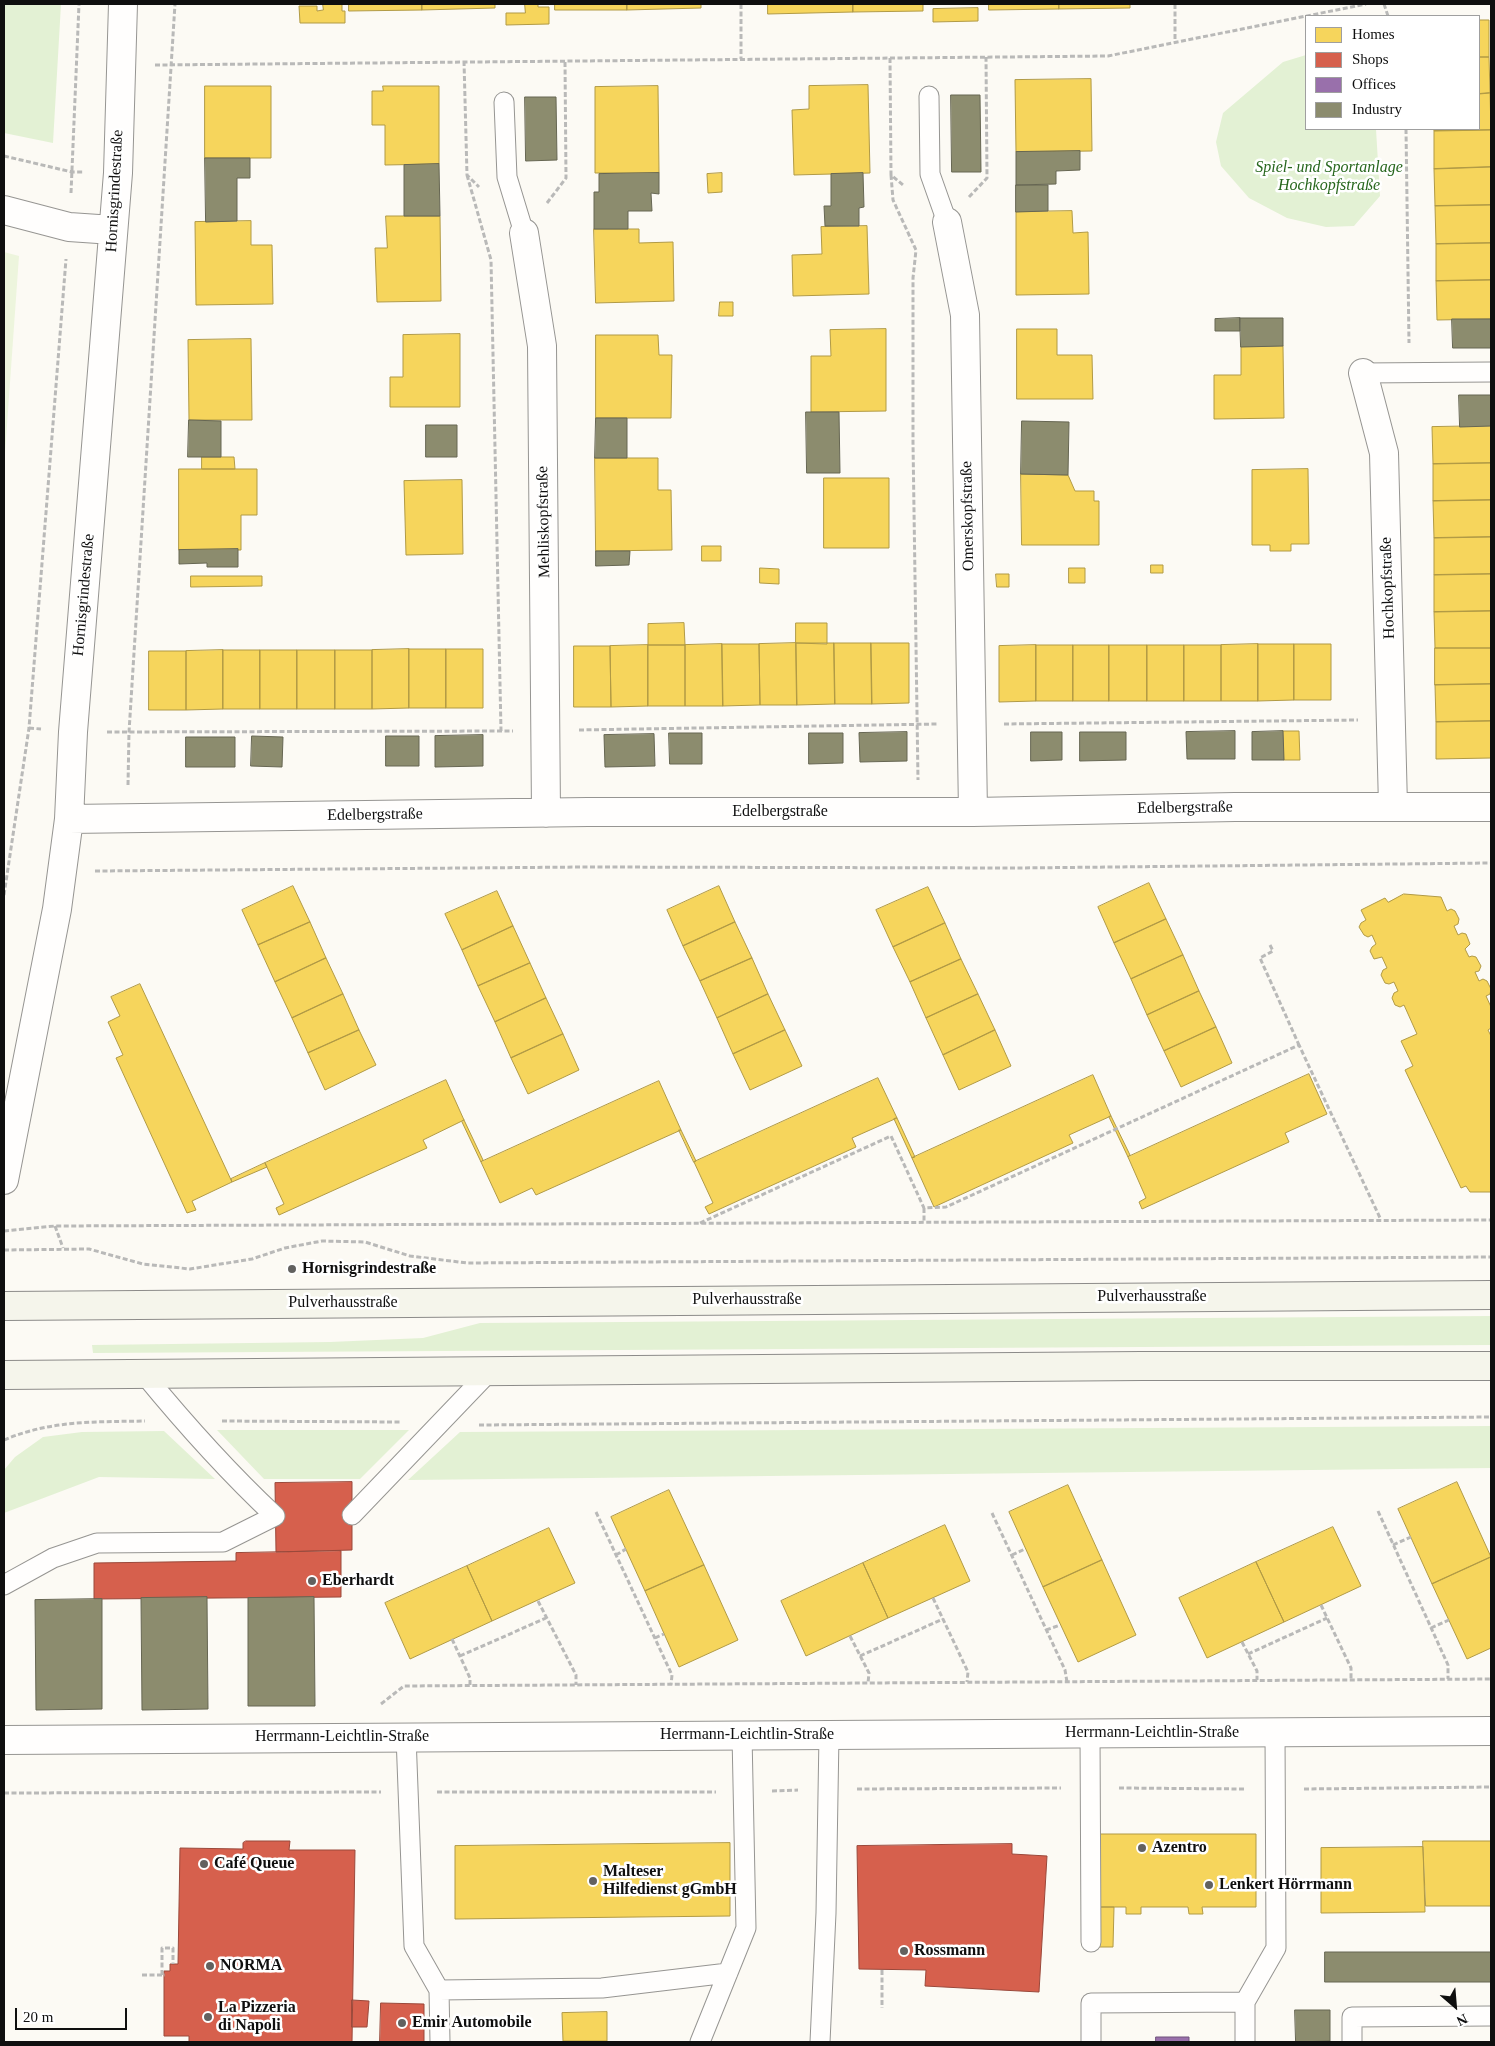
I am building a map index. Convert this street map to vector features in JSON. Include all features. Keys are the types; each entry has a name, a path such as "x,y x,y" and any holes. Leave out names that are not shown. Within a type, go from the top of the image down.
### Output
{"main road":[{"name":"Pulverhausstraße","path":"4,1306 1491,1295"},
{"path":"4,1375 1142,1366 1491,1366"}],"street":[{"name":"Hornisgrindestraße","path":"4,1180 57,909 69,819 73,732 118,173 123,4"},
{"path":"4,210 69,226 113,230"},
{"name":"Omerskopfstraße","path":"947,222 965,315 973,812"},
{"name":"Mehliskopfstraße","path":"524,233 542,346 546,813"},
{"name":"Hochkopfstraße","path":"1363,372 1384,453 1394,806"},
{"name":"Edelbergstraße","path":"69,819 546,813 919,813 1225,807 1491,807"},
{"name":"Herrmann-Leichtlin-Straße","path":"4,1740 352,1736 1491,1731"}],"lane":[{"path":"929,96 930,174 947,222"},
{"path":"504,102 507,177 524,233"},
{"path":"1363,372 1491,372"},
{"path":"352,1515 490,1371"},
{"path":"4,1586 53,1558 96,1542 223,1542 275,1516 243,1486 144,1374"},
{"path":"1245,2042 1245,2002 1276,1948 1274,1732"},
{"path":"1090,1734 1091,1942"},
{"path":"700,2042 746,1928 742,1735"},
{"path":"820,2042 826,1913 829,1735"},
{"path":"406,1736 414,1946 439,1990 440,2042"},
{"path":"439,1990 602,1988 728,1974"},
{"path":"1092,2042 1091,2003 1245,2002"},
{"path":"1352,2042 1352,2017 1491,2016"}],"path":[{"path":"4,895 29,728 69,226 79,4"},
{"path":"127,818 129,732 175,4"},
{"path":"741,4 741,59"},
{"path":"1175,4 1175,42"},
{"path":"1311,15 1366,4"},
{"path":"120,65 1108,56 1305,16"},
{"path":"947,222 987,178 986,57"},
{"path":"524,233 566,178 565,60"},
{"path":"1406,130 1409,373"},
{"path":"4,156 72,172 118,173"},
{"path":"467,175 491,260 501,731"},
{"path":"891,175 893,200 916,250 913,278 913,442 919,813"},
{"path":"29,728 73,732 546,731 1391,720"},
{"path":"62,871 586,866 1018,868 1491,863"},
{"path":"1270,945 1273,951 1260,958 1381,1220"},
{"path":"924,1208 946,1207 1299,1045"},
{"path":"698,1224 891,1136 924,1208 924,1222"},
{"path":"4,1231 55,1226 1491,1220"},
{"path":"55,1226 63,1248"},
{"path":"4,1250 88,1249 143,1264 190,1269 252,1259 285,1248 322,1241 365,1242 410,1256 467,1264 1491,1257"},
{"path":"4,1440 35,1428 69,1422 183,1420 441,1422 468,1425 1491,1417"},
{"path":"1378,1511 1448,1665 1448,1679"},
{"path":"596,1512 672,1675 671,1685"},
{"path":"992,1512 1065,1670 1067,1682"},
{"path":"1394,1546 1411,1537"},
{"path":"1012,1555 1026,1548"},
{"path":"616,1555 626,1550"},
{"path":"933,1598 968,1672 967,1682"},
{"path":"538,1601 576,1675 576,1685"},
{"path":"1321,1605 1351,1668 1351,1680"},
{"path":"460,1656 546,1618"},
{"path":"1248,1654 1327,1618"},
{"path":"860,1656 943,1619"},
{"path":"1431,1628 1448,1620"},
{"path":"1046,1630 1060,1624"},
{"path":"655,1638 664,1634"},
{"path":"850,1636 869,1673 868,1683"},
{"path":"452,1639 470,1678 470,1685"},
{"path":"1242,1642 1257,1671 1257,1680"},
{"path":"352,1736 370,1713 404,1686 1491,1679"},
{"path":"142,1975 163,1975 162,1948 173,1948 173,1964"},
{"path":"882,1970 882,2008"}],"green space":[{"path":"4,4 61,4 53,143 4,133"},
{"name":"Spiel- und Sportanlage Hochkopfstraße","path":"1305,55 1305,130 1376,130 1380,196 1354,226 1326,227 1287,218 1249,198 1221,166 1216,142 1223,113 1283,62"},
{"path":"4,252 19,256 4,467"},
{"path":"1491,1316 1491,1345 93,1353 92,1345 330,1342 423,1338 480,1323"},
{"path":"1491,1426 1491,1468 408,1480 460,1432"},
{"path":"217,1430 409,1430 360,1479 264,1479"},
{"path":"164,1431 215,1479 99,1477 4,1513 4,1470 15,1457 43,1437 82,1432"}],"building: Homes":[{"path":"323,4 342,4 342,11 345,11 345,23 300,23 299,6 317,6 317,11 323,10"},
{"path":"349,4 422,4 422,10 349,11"},
{"path":"422,4 495,4 495,8 422,10"},
{"path":"525,4 538,4 538,7 549,7 549,24 506,25 506,13 525,13"},
{"path":"555,4 627,4 627,10 555,10"},
{"path":"627,4 701,4 701,8 627,10"},
{"path":"768,4 853,4 853,12 768,14"},
{"path":"853,4 923,4 923,11 853,12"},
{"path":"989,4 1059,4 1059,9 989,10"},
{"path":"1059,4 1130,4 1130,8 1059,9"},
{"path":"978,8 978,21 933,22 933,9"},
{"path":"1480,20 1489,20 1489,57 1480,57"},
{"path":"1480,57 1489,57 1490,93 1480,94"},
{"path":"1091,79 1092,151 1016,152 1015,80"},
{"path":"868,85 870,173 794,175 792,110 809,109 809,86"},
{"path":"205,86 271,86 271,158 205,158"},
{"path":"383,86 439,86 439,164 385,165 385,125 372,125 372,91 383,91"},
{"path":"658,86 659,173 595,173 595,87"},
{"path":"1490,93 1491,130 1434,131 1480,130 1480,94"},
{"path":"1491,130 1491,167 1434,169 1434,131"},
{"path":"1491,167 1491,205 1435,206 1434,169"},
{"path":"722,173 722,192 708,193 707,174"},
{"path":"1491,205 1491,243 1436,244 1435,206"},
{"path":"1072,211 1073,233 1088,232 1089,294 1016,295 1016,212"},
{"path":"386,216 440,216 441,301 377,302 375,248 387,248"},
{"path":"251,221 251,245 272,245 273,304 196,305 195,222"},
{"path":"867,226 869,294 793,296 792,255 822,254 821,227"},
{"path":"594,229 639,229 639,243 673,242 674,301 596,303"},
{"path":"1491,243 1491,280 1436,281 1436,244"},
{"path":"1491,280 1491,319 1437,320 1436,281"},
{"path":"720,302 733,302 733,316 719,316"},
{"path":"886,329 886,411 811,412 811,356 831,356 830,330"},
{"path":"1017,329 1057,329 1057,355 1092,355 1093,399 1017,399"},
{"path":"460,334 460,407 390,407 390,377 403,377 403,335"},
{"path":"596,335 658,335 659,355 672,355 671,418 596,418"},
{"path":"251,339 252,420 189,420 188,340"},
{"path":"1283,346 1284,418 1214,419 1214,375 1241,375 1241,347"},
{"path":"1491,426 1491,463 1433,464 1432,427"},
{"path":"202,457 234,457 235,469 202,469"},
{"path":"595,458 658,458 658,490 671,490 672,550 596,551"},
{"path":"1491,463 1491,500 1433,501 1433,464"},
{"path":"179,469 257,469 257,515 241,515 241,550 179,550"},
{"path":"1308,469 1309,544 1291,544 1291,551 1270,551 1270,545 1252,545 1252,470"},
{"path":"1021,474 1068,475 1075,491 1094,491 1094,501 1099,501 1099,545 1022,545"},
{"path":"824,478 889,478 889,548 824,548"},
{"path":"462,480 463,554 406,555 404,481"},
{"path":"1491,500 1491,537 1434,538 1433,501"},
{"path":"1491,537 1491,574 1434,575 1434,538"},
{"path":"702,546 721,546 721,561 702,561"},
{"path":"1151,565 1163,565 1163,573 1151,573"},
{"path":"760,568 779,569 779,584 760,583"},
{"path":"1069,568 1085,568 1085,583 1069,583"},
{"path":"996,574 1009,574 1009,587 997,587"},
{"path":"1491,574 1491,611 1434,612 1434,575"},
{"path":"191,576 262,576 262,586 191,587"},
{"path":"1491,611 1491,648 1435,648 1434,612"},
{"path":"684,623 685,645 648,645 648,624"},
{"path":"796,623 827,623 827,644 796,643"},
{"path":"796,643 797,705 760,705 759,644"},
{"path":"796,643 834,643 835,704 797,705"},
{"path":"834,643 871,643 872,704 835,704"},
{"path":"871,643 909,643 909,703 872,704"},
{"path":"722,644 759,644 760,705 723,706"},
{"path":"722,644 723,706 685,706 685,645"},
{"path":"1258,644 1258,701 1221,701 1221,645"},
{"path":"1258,644 1294,644 1294,700 1258,701"},
{"path":"1294,644 1331,644 1331,700 1294,700"},
{"path":"648,645 685,645 685,706 648,706"},
{"path":"648,645 648,706 611,707 610,646"},
{"path":"1036,645 1073,645 1073,701 1036,701"},
{"path":"1036,645 1036,701 999,702 999,646"},
{"path":"1073,645 1109,645 1109,701 1073,701"},
{"path":"1109,645 1147,645 1147,701 1109,701"},
{"path":"1147,645 1184,645 1184,701 1147,701"},
{"path":"1184,645 1221,645 1221,701 1184,701"},
{"path":"574,646 610,646 611,707 574,707"},
{"path":"1435,648 1491,648 1491,684 1435,685"},
{"path":"409,649 446,649 446,708 409,708"},
{"path":"409,649 409,708 372,709 372,650"},
{"path":"446,649 483,649 483,708 446,708"},
{"path":"223,650 260,650 260,709 223,709"},
{"path":"223,650 223,709 186,710 186,651"},
{"path":"260,650 297,650 297,709 260,709"},
{"path":"297,650 335,650 335,709 297,709"},
{"path":"335,650 372,650 372,709 335,709"},
{"path":"149,651 186,651 186,710 149,710"},
{"path":"1491,684 1491,721 1436,722 1435,685"},
{"path":"1491,721 1491,758 1436,759 1436,722"},
{"path":"1283,731 1299,731 1300,760 1284,760"},
{"path":"1149,883 1166,919 1114,943 1098,907"},
{"path":"293,886 310,922 258,945 242,910"},
{"path":"719,886 735,922 683,946 667,910"},
{"path":"928,887 945,923 893,947 876,910"},
{"path":"497,891 513,926 462,950 445,914"},
{"path":"1404,894 1441,897 1447,911 1451,909 1455,911 1459,919 1458,924 1454,926 1458,935 1466,934 1470,944 1465,949 1469,957 1476,957 1481,966 1479,971 1475,972 1479,981 1483,979 1487,981 1491,989 1490,994 1486,996 1491,1007 1491,1028 1488,1030 1491,1036 1491,1192 1470,1192 1466,1186 1461,1188 1405,1070 1413,1066 1401,1041 1417,1034 1404,1005 1400,1007 1395,1005 1392,998 1394,993 1398,991 1394,982 1385,983 1381,975 1383,970 1387,968 1382,957 1374,959 1370,951 1376,944 1372,935 1368,937 1364,935 1359,927 1366,920 1361,910 1385,898 1388,902"},
{"path":"1166,919 1183,955 1131,979 1114,943"},
{"path":"310,922 326,958 275,982 258,945"},
{"path":"735,922 752,958 700,981 683,946"},
{"path":"945,923 961,959 910,982 893,947"},
{"path":"513,926 530,963 478,986 462,950"},
{"path":"1183,955 1199,991 1147,1015 1131,979"},
{"path":"326,958 343,994 292,1018 275,982"},
{"path":"752,958 768,994 717,1018 700,981"},
{"path":"961,959 978,994 926,1018 910,982"},
{"path":"530,963 546,998 495,1022 478,986"},
{"path":"140,984 232,1182 192,1201 196,1210 187,1213 116,1058 123,1055 108,1022 120,1016 111,997"},
{"path":"1199,991 1216,1027 1164,1051 1147,1015"},
{"path":"343,994 359,1030 308,1053 292,1018"},
{"path":"768,994 785,1030 733,1054 717,1018"},
{"path":"978,994 995,1030 943,1055 926,1018"},
{"path":"546,998 563,1034 511,1058 495,1022"},
{"path":"1216,1027 1232,1063 1181,1087 1164,1051"},
{"path":"359,1030 376,1065 325,1090 308,1053"},
{"path":"785,1030 802,1066 750,1090 733,1054"},
{"path":"995,1030 1011,1066 959,1090 943,1055"},
{"path":"563,1034 579,1070 528,1094 511,1058"},
{"path":"1309,1074 1327,1114 1285,1133 1289,1142 1142,1209 1139,1202 1146,1198 1128,1157"},
{"path":"1093,1075 1111,1116 1069,1135 1073,1143 934,1207 912,1158"},
{"path":"878,1078 897,1118 852,1138 856,1147 709,1214 705,1207 713,1203 694,1162"},
{"path":"446,1080 464,1120 423,1140 427,1148 279,1215 276,1208 284,1204 265,1163"},
{"path":"659,1081 681,1130 536,1195 532,1188 500,1203 481,1162"},
{"path":"1111,1116 1130,1155 1128,1157 1109,1117"},
{"path":"897,1118 915,1157 912,1158 894,1119"},
{"path":"464,1120 483,1160 481,1162 462,1122"},
{"path":"679,1130 681,1130 696,1161 694,1162"},
{"path":"265,1163 267,1167 232,1182 231,1179"},
{"path":"1457,1482 1491,1557 1432,1584 1398,1509"},
{"path":"1068,1485 1102,1560 1043,1587 1009,1512"},
{"path":"669,1490 704,1565 645,1591 611,1517"},
{"path":"945,1525 970,1581 888,1618 863,1563"},
{"path":"1333,1527 1361,1586 1284,1622 1256,1562"},
{"path":"549,1528 575,1583 492,1621 467,1566"},
{"path":"1491,1557 1491,1648 1467,1659 1432,1584"},
{"path":"1102,1560 1136,1635 1078,1662 1043,1587"},
{"path":"1256,1562 1284,1622 1207,1658 1179,1598"},
{"path":"863,1563 888,1618 806,1656 781,1601"},
{"path":"704,1565 738,1640 679,1667 645,1591"},
{"path":"467,1566 492,1621 410,1659 385,1603"},
{"path":"1100,1834 1256,1834 1256,1907 1202,1907 1203,1914 1189,1914 1188,1907 1141,1907 1141,1914 1126,1914 1126,1907 1100,1907"},
{"path":"1423,1841 1491,1841 1491,1906 1426,1906"},
{"name":"Malteser Hilfedienst gGmbH","path":"730,1843 730,1916 455,1919 455,1846"},
{"path":"1423,1847 1425,1912 1321,1913 1321,1848"},
{"path":"1100,1907 1114,1907 1113,1947 1099,1947"},
{"path":"607,2012 607,2041 563,2041 562,2013"}],"building: Shops":[{"path":"352,1482 352,1550 276,1552 275,1483"},
{"path":"341,1551 341,1597 94,1599 94,1563 236,1561 236,1553"},
{"path":"246,1841 290,1841 289,1850 355,1850 352,2042 189,2042 189,2036 164,2036 164,1971 170,1971 170,1964 178,1964 180,1848 243,1849 243,1843"},
{"path":"1012,1844 1012,1854 1047,1856 1039,1992 925,1986 926,1970 859,1969 857,1846"},
{"path":"352,2000 369,2001 367,2027 352,2027"},
{"name":"Emir Automobile","path":"381,2003 424,2004 424,2042 380,2042"}],"building: Offices":[{"path":"1156,2037 1189,2037 1189,2042 1156,2042"}],"building: Industry":[{"path":"951,95 980,95 981,172 952,172"},
{"path":"525,97 556,97 557,160 526,161"},
{"path":"1080,151 1080,170 1056,171 1056,184 1016,185 1016,152"},
{"path":"205,158 250,158 250,178 237,178 237,221 206,222"},
{"path":"439,164 440,216 404,216 404,165"},
{"path":"659,173 659,194 651,193 652,211 628,211 628,229 594,229 594,192 599,192 599,174"},
{"path":"863,173 864,207 859,208 859,226 825,226 824,206 831,206 831,174"},
{"path":"1016,185 1048,185 1048,211 1016,212"},
{"path":"1240,318 1240,331 1215,331 1215,319"},
{"path":"1240,318 1283,318 1283,346 1241,347"},
{"path":"1452,319 1491,319 1491,348 1453,348"},
{"path":"1459,395 1491,395 1491,426 1460,427"},
{"path":"806,412 839,412 840,473 807,473"},
{"path":"596,418 627,418 627,458 595,458"},
{"path":"189,420 221,421 221,457 188,457"},
{"path":"1022,421 1069,422 1068,475 1021,474"},
{"path":"426,425 457,425 457,457 426,457"},
{"path":"238,549 238,567 207,567 207,563 179,564 179,550"},
{"path":"596,551 630,551 629,565 596,566"},
{"path":"1235,731 1235,759 1187,759 1186,732"},
{"path":"1283,731 1284,760 1252,760 1252,732"},
{"path":"907,732 907,761 860,762 859,733"},
{"path":"1031,732 1062,732 1062,760 1031,761"},
{"path":"1080,732 1126,732 1126,760 1080,761"},
{"path":"669,733 702,733 702,764 670,764"},
{"path":"809,733 843,733 843,763 809,764"},
{"path":"654,734 655,766 605,767 604,735"},
{"path":"483,735 483,766 435,767 435,736"},
{"path":"252,736 283,737 282,767 251,766"},
{"path":"386,736 419,736 419,766 386,766"},
{"path":"186,737 235,737 235,767 186,767"},
{"path":"207,1597 208,1709 142,1710 141,1598"},
{"path":"314,1597 315,1706 248,1706 248,1598"},
{"path":"102,1599 102,1709 36,1710 35,1600"},
{"path":"1325,1952 1491,1952 1491,1982 1325,1982"},
{"path":"1295,2010 1330,2010 1330,2041 1296,2042"}],"place":[{"name":"Hornisgrindestraße","path":"292,1269"},
{"name":"Eberhardt","path":"312,1581"},
{"name":"Azentro","path":"1142,1848"},
{"name":"Café Queue","path":"204,1864"},
{"name":"Malteser Hilfedienst gGmbH","path":"593,1881"},
{"name":"Lenkert Hörrmann","path":"1209,1885"},
{"name":"Rossmann","path":"904,1951"},
{"name":"NORMA","path":"210,1966"},
{"name":"La Pizzeria di Napoli","path":"208,2017"},
{"name":"Emir Automobile","path":"402,2023"}]}
